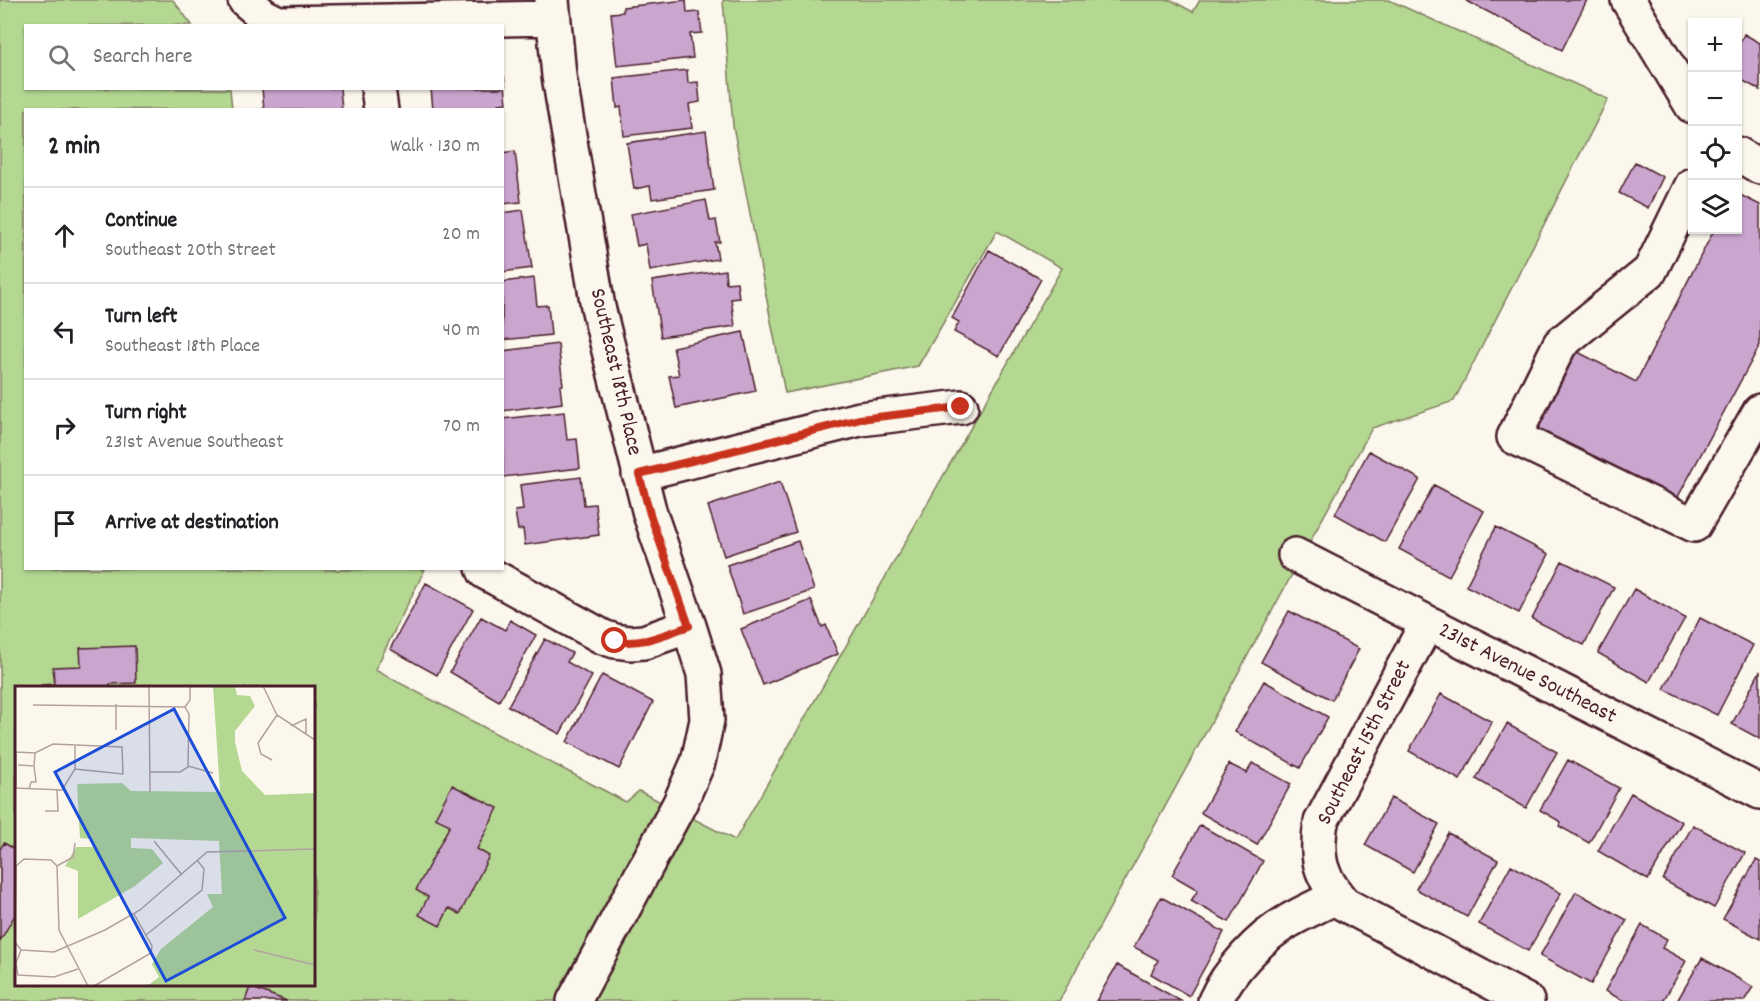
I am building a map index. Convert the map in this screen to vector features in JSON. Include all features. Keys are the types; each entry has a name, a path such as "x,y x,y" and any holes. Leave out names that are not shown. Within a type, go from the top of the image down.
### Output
{"street":[{"path":"245,0 278,24 370,24 552,9"},
{"path":"1628,0 1688,99"},
{"name":"Southeast 18th Place","path":"552,9 559,76 598,307 650,514 704,674 707,720 698,762 680,803 574,1001"},
{"path":"378,90 381,108"},
{"path":"1742,157 1760,167"},
{"path":"1688,193 1650,271 1560,344 1514,437 1694,525 1760,411"},
{"path":"639,474 860,419 961,407"},
{"name":"231st Avenue Southeast","path":"1295,555 1760,792"},
{"path":"484,570 592,631 615,641 644,642 689,626"},
{"name":"Southeast 15th Street","path":"1337,896 1320,867 1317,844 1321,822 1427,623"},
{"path":"1215,1001 1221,988 1248,954 1285,922 1337,896 1344,904 1527,1001"}],"green space":[{"path":"0,0 173,0 191,24 24,24 24,90 230,90 232,108 24,108 24,570 425,570 375,670 626,802 639,791 735,840 1062,268 997,231 918,366 785,393 733,126 723,0 1171,0 1193,12 1200,0 1389,0 1608,99 1454,401 1372,428 1059,1001 0,1001"}],"building":[{"path":"686,0 687,13 699,12 702,33 690,34 693,58 617,66 611,13 623,12 623,7"},
{"path":"1465,0 1587,0 1562,50"},
{"path":"1744,34 1760,43 1760,90 1742,80 1742,38"},
{"path":"687,70 688,83 698,82 700,102 689,104 692,128 624,136 621,107 617,108 614,78"},
{"path":"504,76 507,103 499,104 500,108 433,108 431,90 504,90"},
{"path":"262,90 340,90 342,108 264,108"},
{"path":"706,131 714,190 652,199 650,186 634,189 627,143"},
{"path":"515,151 521,202 504,204 504,153"},
{"path":"1635,162 1663,177 1648,208 1619,193"},
{"path":"1742,196 1760,205 1760,345 1673,506 1532,436 1576,351 1636,382 1712,234 1742,234"},
{"path":"706,200 710,221 716,220 720,242 715,242 718,259 650,271 646,244 637,246 631,214"},
{"path":"523,210 532,268 504,272 504,213"},
{"path":"989,250 1041,279 999,356 954,332 959,322 952,318"},
{"path":"725,270 726,283 737,282 739,298 731,299 735,326 661,337 652,281"},
{"path":"534,278 537,306 548,305 551,335 504,340 504,282"},
{"path":"743,332 756,391 676,408 669,376 679,375 673,347"},
{"path":"558,344 563,385 560,386 562,403 504,411 504,351"},
{"path":"564,412 567,440 577,439 580,468 504,477 504,419"},
{"path":"1369,451 1420,479 1385,542 1335,514"},
{"path":"581,477 584,505 595,504 599,535 525,545 523,529 518,530 515,511 523,510 520,485"},
{"path":"780,482 796,532 724,556 708,506"},
{"path":"1434,485 1484,511 1449,576 1399,549"},
{"path":"1496,527 1549,554 1519,613 1466,586"},
{"path":"798,541 814,590 743,614 727,565"},
{"path":"1562,561 1614,587 1584,645 1532,619"},
{"path":"426,583 473,609 437,675 390,649"},
{"path":"1634,589 1685,618 1649,682 1598,653"},
{"path":"811,600 822,627 826,625 838,654 763,685 741,629"},
{"path":"1289,611 1359,649 1332,700 1261,662"},
{"path":"481,617 505,630 510,620 536,635 499,701 450,672"},
{"path":"1700,618 1753,645 1717,715 1664,689"},
{"path":"545,639 572,653 567,662 592,676 560,734 508,706"},
{"path":"135,646 136,683 110,684 110,686 41,686 54,684 53,667 81,666 80,648"},
{"path":"1760,671 1760,739 1732,724"},
{"path":"602,675 653,702 619,769 567,742"},
{"path":"1264,681 1328,717 1300,768 1235,732"},
{"path":"1441,694 1492,722 1460,780 1409,751"},
{"path":"1507,724 1557,752 1526,808 1476,779"},
{"path":"1568,760 1619,788 1589,843 1559,826 1561,822 1540,810"},
{"path":"1252,763 1291,784 1257,845 1201,813 1229,764 1247,773"},
{"path":"452,785 498,808 477,849 489,856 460,914 449,908 440,926 419,915 428,897 416,890 450,825 435,818"},
{"path":"1631,793 1682,822 1648,880 1598,851"},
{"path":"1391,798 1439,824 1413,872 1365,845"},
{"path":"1200,825 1263,861 1229,922 1191,901 1198,890 1172,875"},
{"path":"1693,825 1745,853 1714,908 1663,880"},
{"path":"1448,833 1498,860 1467,917 1416,889"},
{"path":"4,843 15,849 15,915 0,941 0,849"},
{"path":"1756,860 1760,862 1760,939 1723,919"},
{"path":"1511,865 1561,893 1528,951 1479,924"},
{"path":"1576,892 1627,920 1591,984 1540,956"},
{"path":"1161,897 1224,932 1189,996 1151,974 1158,960 1134,947"},
{"path":"1642,925 1667,939 1662,948 1686,961 1663,1001 1624,1001 1605,991"},
{"path":"1702,958 1753,987 1744,1001 1677,1001"},
{"path":"1117,965 1181,1001 1096,1001"},
{"path":"250,987 287,1001 245,1001"}],"route":[{"path":"615,641 644,642 689,626 650,514 639,474 860,419 961,407"}]}
